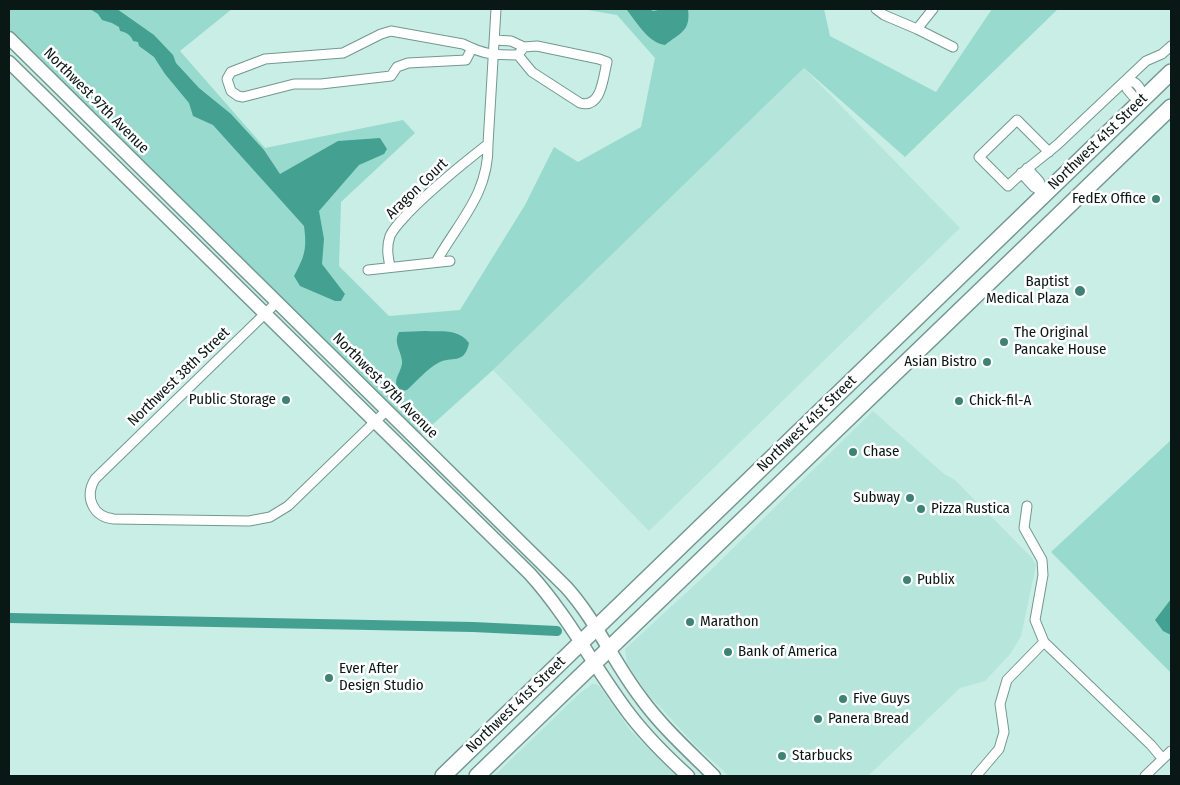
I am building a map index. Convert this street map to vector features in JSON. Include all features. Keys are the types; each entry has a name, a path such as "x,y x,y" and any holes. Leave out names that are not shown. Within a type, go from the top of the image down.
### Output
{"main road":[{"name":"Northwest 41st Street","path":"443,776 1171,72"},
{"name":"Northwest 41st Street","path":"477,776 1171,107"}],"street":[{"path":"436,262 479,193 489,161 488,144 496,9"},
{"path":"876,9 884,15 953,47"},
{"path":"917,30 933,9"},
{"path":"472,48 466,60 408,62 398,67 391,76 321,84 294,84 248,96 234,94 228,85 227,78 231,72 265,59 343,53 391,31 463,44 472,48 478,52 494,56 518,56 532,72 580,103 585,104 595,101 599,94 607,62 537,46 524,46 494,40"},
{"name":"Northwest 97th Avenue","path":"9,38 566,587 582,606 641,699 663,725 714,776"},
{"path":"518,56 524,46"},
{"path":"1049,152 1017,120 979,157 1008,186 1049,152 1149,58 1162,54 1171,46"},
{"path":"9,62 530,574 581,642 620,701 644,733 688,776"},
{"path":"1127,79 1127,89 1133,96 1143,98"},
{"name":"Aragon Court","path":"390,267 387,252 391,234 428,193 488,144"},
{"path":"1024,171 1039,182 1045,193"},
{"path":"166,217 178,205"},
{"path":"368,270 450,261"},
{"name":"Northwest 38th Street","path":"277,302 101,473 92,484 90,496 92,505 97,511 107,518 249,522 275,515 288,506 387,410"},
{"path":"1026,506 1024,528 1042,560 1044,575 1035,620 1044,642 1151,745 1162,758"},
{"path":"976,776 999,749 1004,732 1000,704 1008,680 1044,642"},
{"path":"1145,776 1171,751"}],"shaded area":[{"path":"9,9 232,9 180,51 265,148 403,120 415,133 341,202 339,266 389,316 460,310 525,205 554,147 578,162 641,127 655,58 617,15 582,9 824,9 830,36 936,92 992,9 1058,9 905,157 804,68 493,370 421,435 9,29"},
{"path":"90,9 117,9 154,35 173,55 176,63 199,88 231,114 264,150 280,174 338,141 380,138 387,149 384,154 359,165 319,211 324,239 322,264 345,294 341,301 335,301 300,286 294,276 304,252 304,226 213,125 193,116 189,103 165,74 154,57 139,46 138,42 133,41 128,34 120,31 119,27 102,20 98,14"},
{"path":"626,9 650,9 653,11 688,9 688,22 680,34 665,45 648,36"},
{"path":"804,68 960,228 649,531 493,370"},
{"path":"399,332 449,332 460,335 469,343 467,350 464,355 457,359 438,363 407,390 401,391 396,384 402,365 397,336"},
{"path":"873,411 944,474 955,480 1032,558 1036,565 1021,636 1011,653 985,681 960,688 868,776 729,776 695,745 647,693 627,663 625,649 711,570"},
{"path":"1171,440 1171,673 1051,552"},
{"path":"1171,599 1171,635 1163,631 1155,620"},
{"path":"592,684 600,687 630,730 676,776 494,776 579,694"}],"waterway":[{"path":"9,618 473,627 557,631"}],"place":[{"name":"FedEx Office","path":"1156,199"},
{"name":"Baptist Medical Plaza","path":"1080,291"},
{"name":"The Original Pancake House","path":"1004,342"},
{"name":"Asian Bistro","path":"987,362"},
{"name":"Public Storage","path":"286,400"},
{"name":"Chick-fil-A","path":"959,401"},
{"name":"Chase","path":"853,452"},
{"name":"Subway","path":"910,498"},
{"name":"Pizza Rustica","path":"921,509"},
{"name":"Publix","path":"907,580"},
{"name":"Marathon","path":"690,622"},
{"name":"Bank of America","path":"728,652"},
{"name":"Ever After Design Studio","path":"329,678"},
{"name":"Five Guys","path":"843,699"},
{"name":"Panera Bread","path":"818,719"},
{"name":"Starbucks","path":"782,756"}]}
